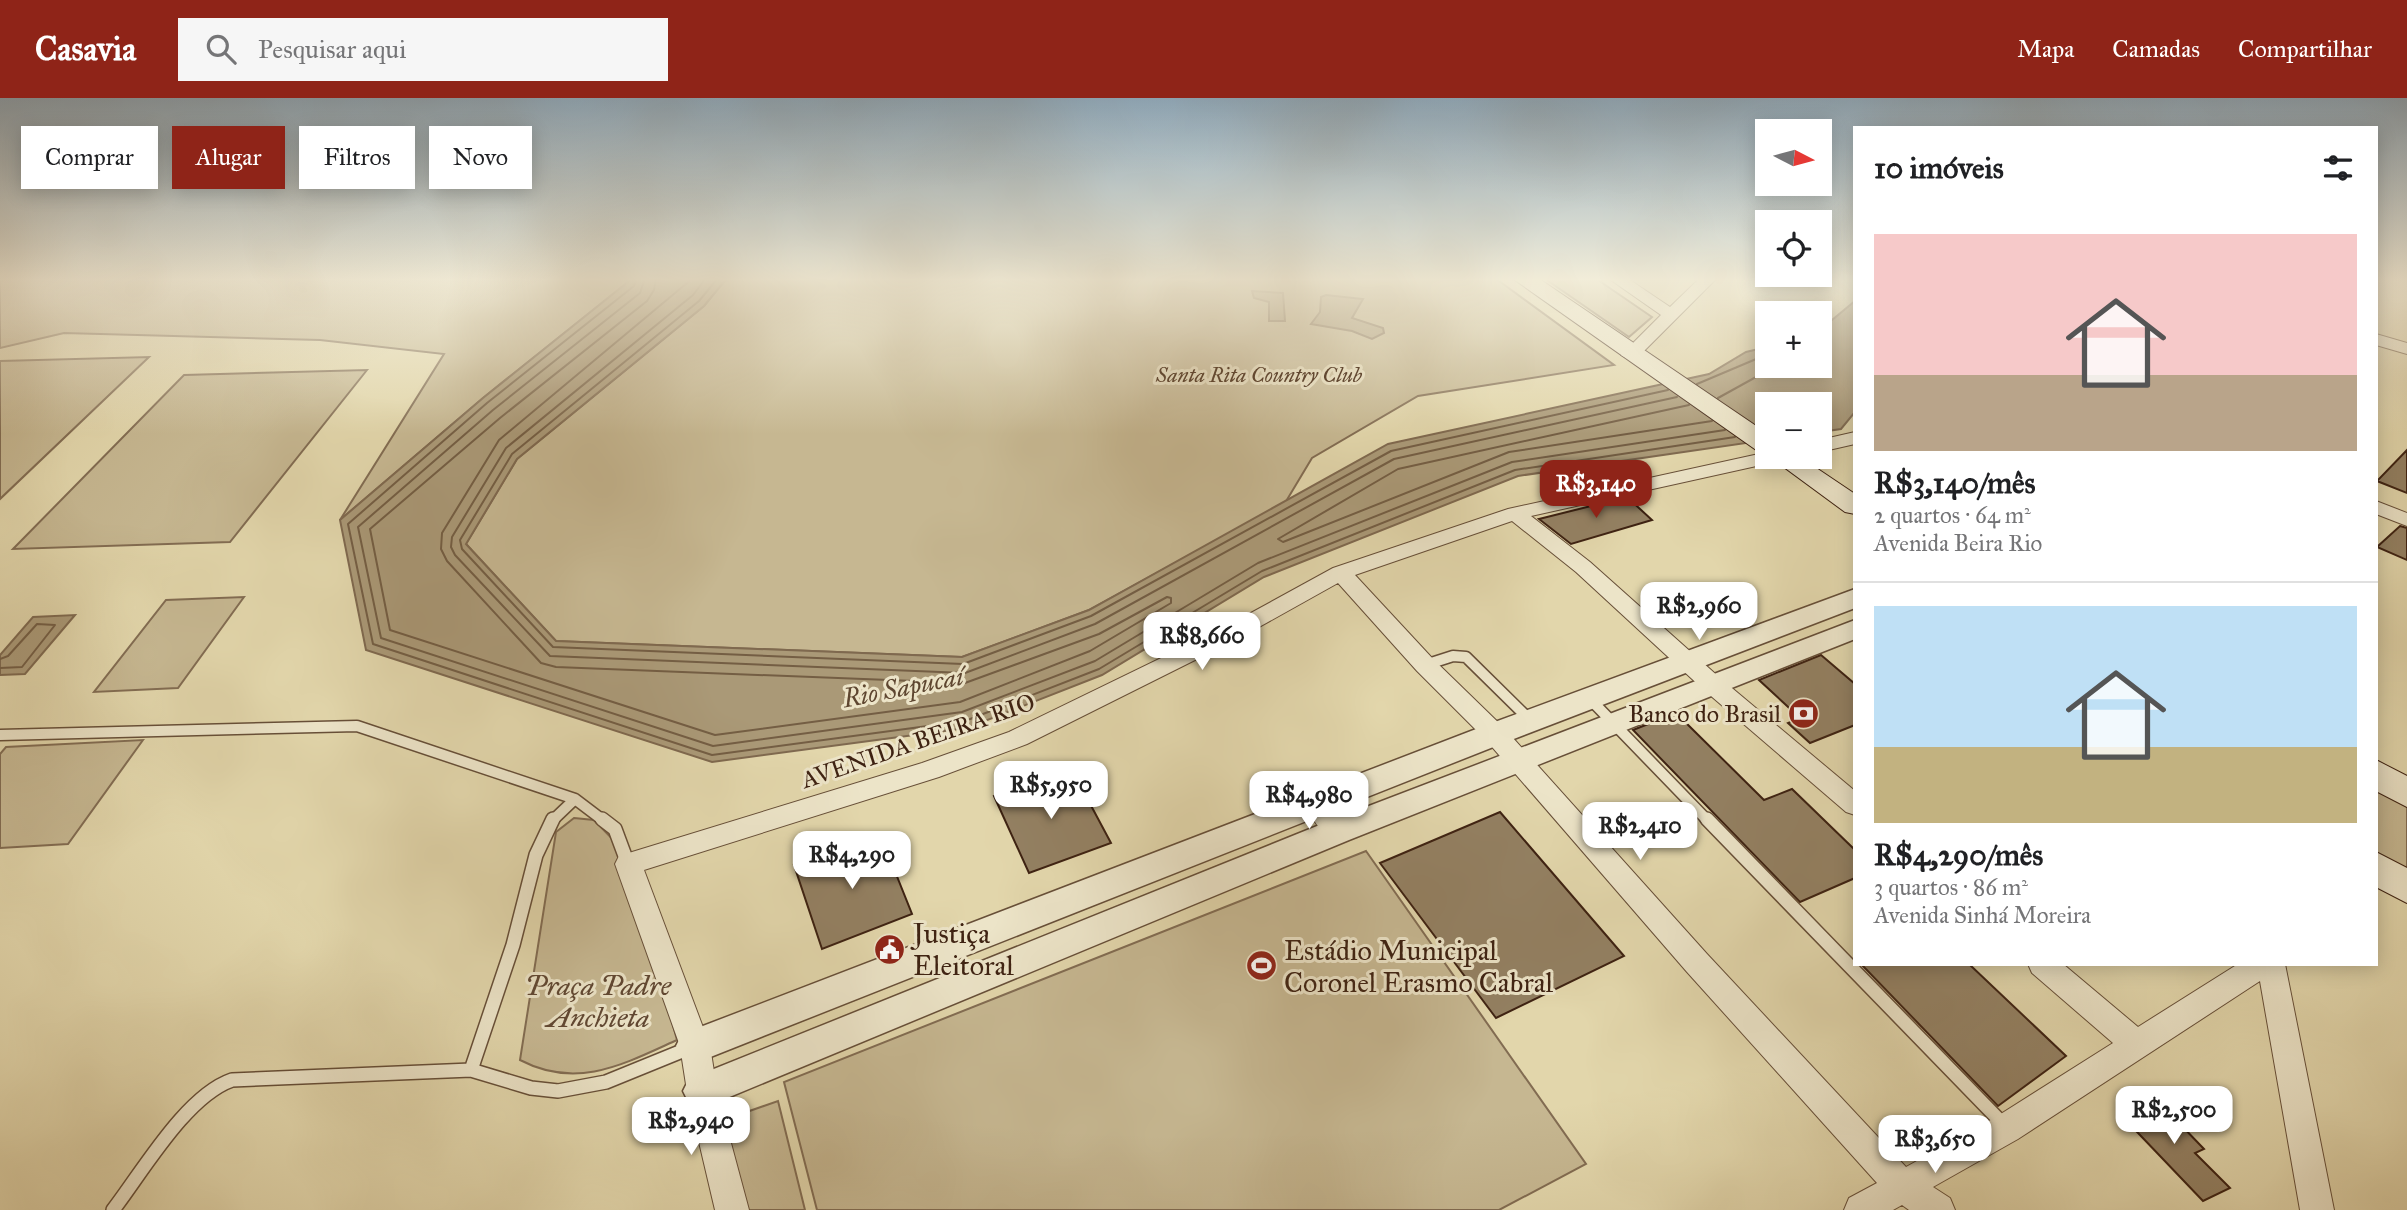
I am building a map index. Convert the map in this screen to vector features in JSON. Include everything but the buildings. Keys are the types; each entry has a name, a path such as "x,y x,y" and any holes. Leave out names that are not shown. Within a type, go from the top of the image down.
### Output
{"main road":[{"path":"1595,330 1755,437"},
{"path":"1801,469 1853,505"},
{"path":"2378,774 2407,794"}],"street":[{"path":"1630,355 1654,330"},
{"path":"2378,340 2407,349"},
{"path":"1832,443 1853,438"},
{"name":"AVENIDA BEIRA RIO","path":"628,864 930,769 1018,738 1235,631 1340,573 1515,513 1755,460"},
{"path":"2378,508 2407,520"},
{"path":"1515,513 1583,567 1712,684 1853,803"},
{"path":"1340,573 1425,665 1495,734 1697,963 1901,1185 1938,1210"},
{"path":"695,1046 1588,698 1853,599"},
{"path":"702,1091 1338,831 1853,630"},
{"path":"1317,803 1338,831"},
{"path":"628,864 695,1046 702,1091 732,1210"},
{"path":"2044,966 2137,1045"},
{"path":"1861,1210 1901,1185 2007,1128 2259,966"},
{"path":"2271,966 2316,1210"}],"lane":[{"path":"1425,665 1453,656 1466,657 1531,721"},
{"path":"1588,698 2007,1128"},
{"path":"0,735 357,726 575,799 615,829 628,864"},
{"path":"471,1070 513,945 536,855 554,817 575,799"},
{"path":"113,1210 204,1092 226,1081 240,1078 471,1070 531,1088 558,1091 606,1082 695,1046"}],"green space":[{"path":"0,330 568,330 483,398 340,520 444,354 320,340 64,333 0,348"},
{"name":"Santa Rita Country Club","path":"675,330 1566,330 1614,365 1418,396 1312,458 1285,503 1089,610 962,657 556,641 466,544 517,459"},
{"path":"1619,330 1637,330 1629,337"},
{"path":"149,357 0,499 0,361"},
{"path":"367,370 230,542 13,549 184,375"},
{"path":"244,597 178,688 94,692 166,600"},
{"path":"143,740 68,844 0,848 0,754 6,747"},
{"path":"2378,783 2407,803 2407,875 2378,855"},
{"name":"Praça Padre Anchieta","path":"574,818 594,820 626,853 677,1040 619,1065 581,1073 561,1073 541,1069 520,1060 556,832"},
{"name":"Estádio Municipal Coronel Erasmo Cabral","path":"1366,851 1586,1164 1499,1210 817,1210 784,1082"},
{"path":"778,1101 805,1210 745,1210 724,1120"}],"water":[{"name":"Rio Sapucaí","path":"568,330 675,330 517,459 466,544 556,641 962,657 1089,610 1388,444 1709,374 1746,352 1755,350 1755,378 1832,378 1832,330 1853,330 1853,414 1841,429 1832,430 1832,392 1755,392 1755,442 1518,476 1264,577 1102,675 967,728 712,762 366,650 340,520 483,398"},
{"path":"1346,330 1383,330 1384,333 1372,339"},
{"path":"75,615 25,674 0,675 0,655 33,617"}],"place":[{"name":"Banco do Brasil","path":"1804,714"},
{"name":"Justiça Eleitoral","path":"890,949"},
{"name":"Estádio Municipal Coronel Erasmo Cabral","path":"1261,966"}]}
